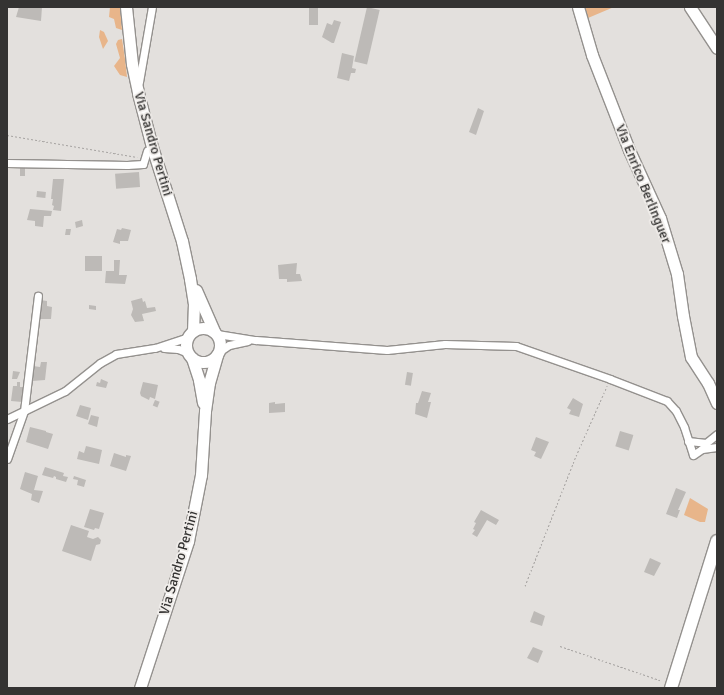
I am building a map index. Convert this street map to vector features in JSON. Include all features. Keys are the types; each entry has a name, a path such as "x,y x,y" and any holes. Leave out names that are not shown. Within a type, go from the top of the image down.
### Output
{"main road":[{"path":"671,688 717,541"}],"street":[{"name":"Via Sandro Pertini","path":"126,7 132,64 138,93 152,147 182,241 190,279 194,303 191,333"},
{"path":"138,93 152,7"},
{"name":"Via Enrico Berlinguer","path":"578,7 592,55 629,150 660,218 677,274 683,316 692,357 708,383 717,403"},
{"path":"690,7 717,48"},
{"path":"7,163 143,164 147,151"},
{"name":"Via Sandro Pertini","path":"190,279 216,332"},
{"path":"7,459 24,411 38,296"},
{"path":"156,348 204,327 216,332 256,340 387,350 445,344 516,346 610,378 667,401 676,411 684,428 693,455 702,449 717,447"},
{"path":"205,411 209,383 221,343 216,332"},
{"path":"191,333 186,342 199,380 205,411"},
{"path":"7,419 65,391 100,363 116,354 156,348 178,349 202,362 213,359 223,348 236,343 256,340"},
{"name":"Via Enrico Berlinguer","path":"708,383 717,391"},
{"name":"Via Sandro Pertini","path":"140,688 188,541 201,475 205,411"},
{"path":"688,441 706,443 717,434"}],"path":[{"path":"7,135 139,158 147,151"},
{"path":"526,586 576,456 610,378"},
{"path":"560,646 660,680"}],"shaded area":[{"path":"110,7 120,7 122,30 116,28 114,19 109,17"},
{"path":"585,7 614,7 588,18"},
{"path":"100,30 104,32 108,41 103,49 99,37"},
{"path":"122,39 127,77 120,75 114,66 120,58 116,44 118,40"},
{"path":"690,498 708,509 705,522 700,522 684,515"}],"building":[{"path":"19,7 42,7 41,21 16,17"},
{"path":"309,7 318,7 318,25 309,25"},
{"path":"367,7 380,10 367,64 354,62"},
{"path":"334,20 341,22 334,43 332,43 322,37 327,23 332,25"},
{"path":"342,53 354,56 352,68 356,69 355,73 351,73 349,81 337,78"},
{"path":"478,108 484,111 476,135 469,132"},
{"path":"20,167 25,167 25,176 20,176"},
{"path":"139,172 140,187 116,189 115,174"},
{"path":"53,179 64,179 61,211 53,210 53,199 51,199"},
{"path":"37,191 46,192 45,198 36,197"},
{"path":"30,209 52,211 51,216 44,216 43,227 35,226 35,221 27,220"},
{"path":"82,220 83,226 76,228 75,222"},
{"path":"122,228 131,230 128,241 120,241 120,244 113,242 117,229 121,230"},
{"path":"66,229 71,229 70,235 65,235"},
{"path":"85,256 102,256 102,271 85,271"},
{"path":"114,260 120,260 119,275 127,275 125,284 105,283 106,271 114,271"},
{"path":"297,263 296,274 300,274 302,281 287,282 287,279 279,279 278,265"},
{"path":"142,298 143,302 145,301 147,308 155,307 156,311 142,314 144,321 135,322 131,315 133,309 131,301"},
{"path":"40,300 47,301 47,306 52,307 51,319 37,319"},
{"path":"89,305 96,306 96,310 89,309"},
{"path":"41,362 47,362 45,380 32,381 33,366 40,367"},
{"path":"13,371 20,372 17,379 12,379"},
{"path":"407,372 413,373 411,386 405,385"},
{"path":"101,379 108,382 106,388 96,386 97,382 100,383"},
{"path":"17,382 20,382 20,387 23,387 22,402 11,401 13,386 17,386"},
{"path":"143,382 158,385 155,399 150,397 149,400 141,396 140,393"},
{"path":"422,391 431,393 428,402 431,402 427,418 415,414 416,403 418,403"},
{"path":"573,398 583,404 579,417 569,414 571,410 567,408"},
{"path":"155,400 160,402 157,407 153,406"},
{"path":"275,402 275,404 285,403 285,412 269,413 269,403"},
{"path":"80,405 91,408 88,420 76,416"},
{"path":"91,415 99,417 97,427 88,424"},
{"path":"30,427 53,434 48,449 26,442"},
{"path":"620,431 633,435 629,450 615,446"},
{"path":"536,437 549,442 541,459 534,456 536,452 531,450"},
{"path":"86,446 102,450 99,464 77,459 79,451 84,453"},
{"path":"114,453 126,457 126,455 131,456 126,471 110,466"},
{"path":"45,467 64,473 63,476 68,477 66,482 56,479 54,476 53,478 42,475"},
{"path":"25,472 38,476 34,490 43,491 39,503 31,500 32,494 20,489"},
{"path":"74,476 86,480 84,487 77,485 78,480 73,479"},
{"path":"676,488 686,492 678,510 680,510 677,518 666,514"},
{"path":"90,509 104,513 99,529 95,528 94,530 84,527"},
{"path":"481,510 499,520 496,525 487,520 477,537 472,534 475,530 473,529 476,523 474,522"},
{"path":"71,525 89,531 87,537 93,539 98,537 101,540 100,544 96,545 91,561 62,551"},
{"path":"650,558 661,563 654,576 644,572"},
{"path":"534,611 545,616 542,626 530,622"},
{"path":"533,647 543,651 538,663 527,658"}]}
